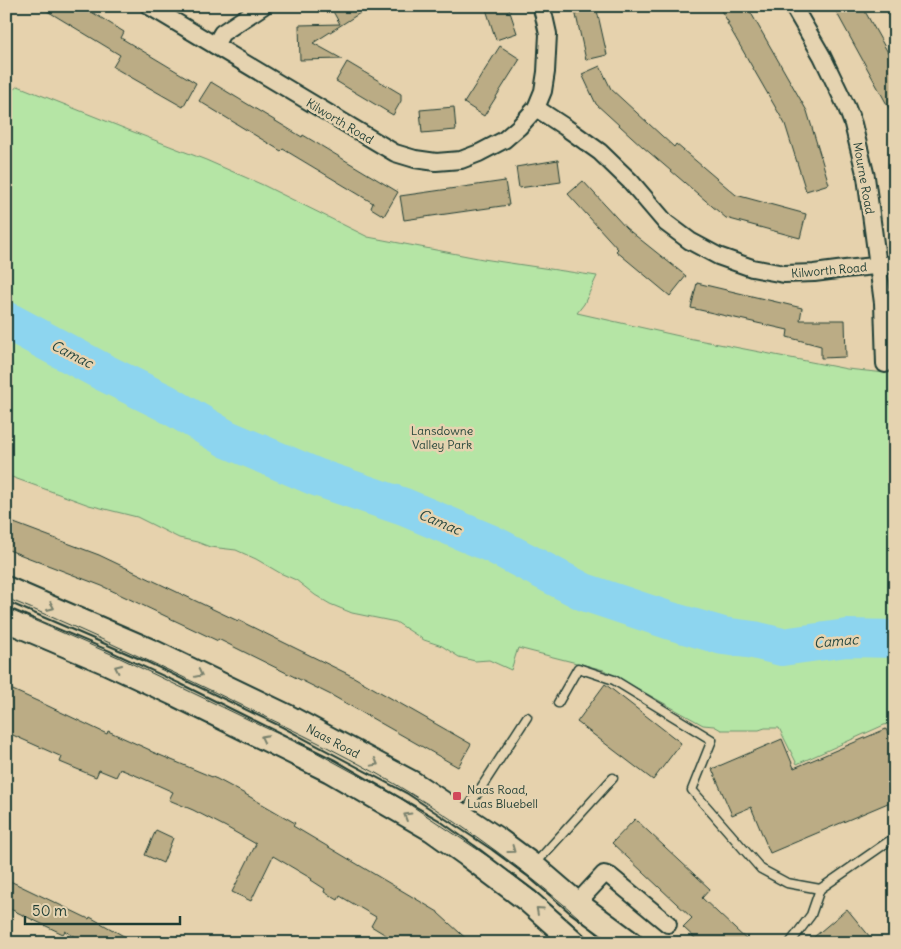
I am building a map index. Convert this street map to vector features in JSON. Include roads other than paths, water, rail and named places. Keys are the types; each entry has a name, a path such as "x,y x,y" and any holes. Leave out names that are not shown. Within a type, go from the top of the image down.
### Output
{"main road":[{"name":"Naas Road","path":"6,588 154,652 287,716 413,783 534,866 577,903 631,943"},
{"path":"6,620 105,662 176,695 330,771 432,830 468,855 528,901 575,943"}],"street":[{"name":"Kilworth Road","path":"149,6 394,153 436,162 461,160 504,140 536,108 543,90 546,72 548,34 541,6"},
{"path":"215,45 222,33 263,6"},
{"name":"Mourne Road","path":"793,6 822,56 853,124 866,177 883,303 885,364"},
{"name":"Kilworth Road","path":"536,108 600,152 631,182 666,223 690,241 718,256 752,268 784,274 814,274 895,264"},
{"path":"577,903 604,874 610,876 668,924"}],"lane":[{"path":"558,703 578,668 614,680 712,740 692,790 761,869 787,884 820,889"},
{"path":"463,816 527,717"},
{"path":"534,866 613,778"},
{"path":"790,943 811,916 820,889 895,837"}],"waterway":[{"name":"Camac","path":"6,320 166,403 227,439 316,477 404,507 492,544 584,592 723,636 754,640 782,647 847,638 895,639"}],"tram line":[{"path":"6,598 83,631 210,690 326,747 395,784 454,821 499,853 565,906 607,943"},
{"path":"6,608 118,657 314,751 400,798 492,859 548,902 594,943"}],"place":[{"name":"Naas Road, Luas Bluebell","path":"457,796"}],"park label":[{"name":"Lansdowne Valley Park","path":"442,437"}]}
